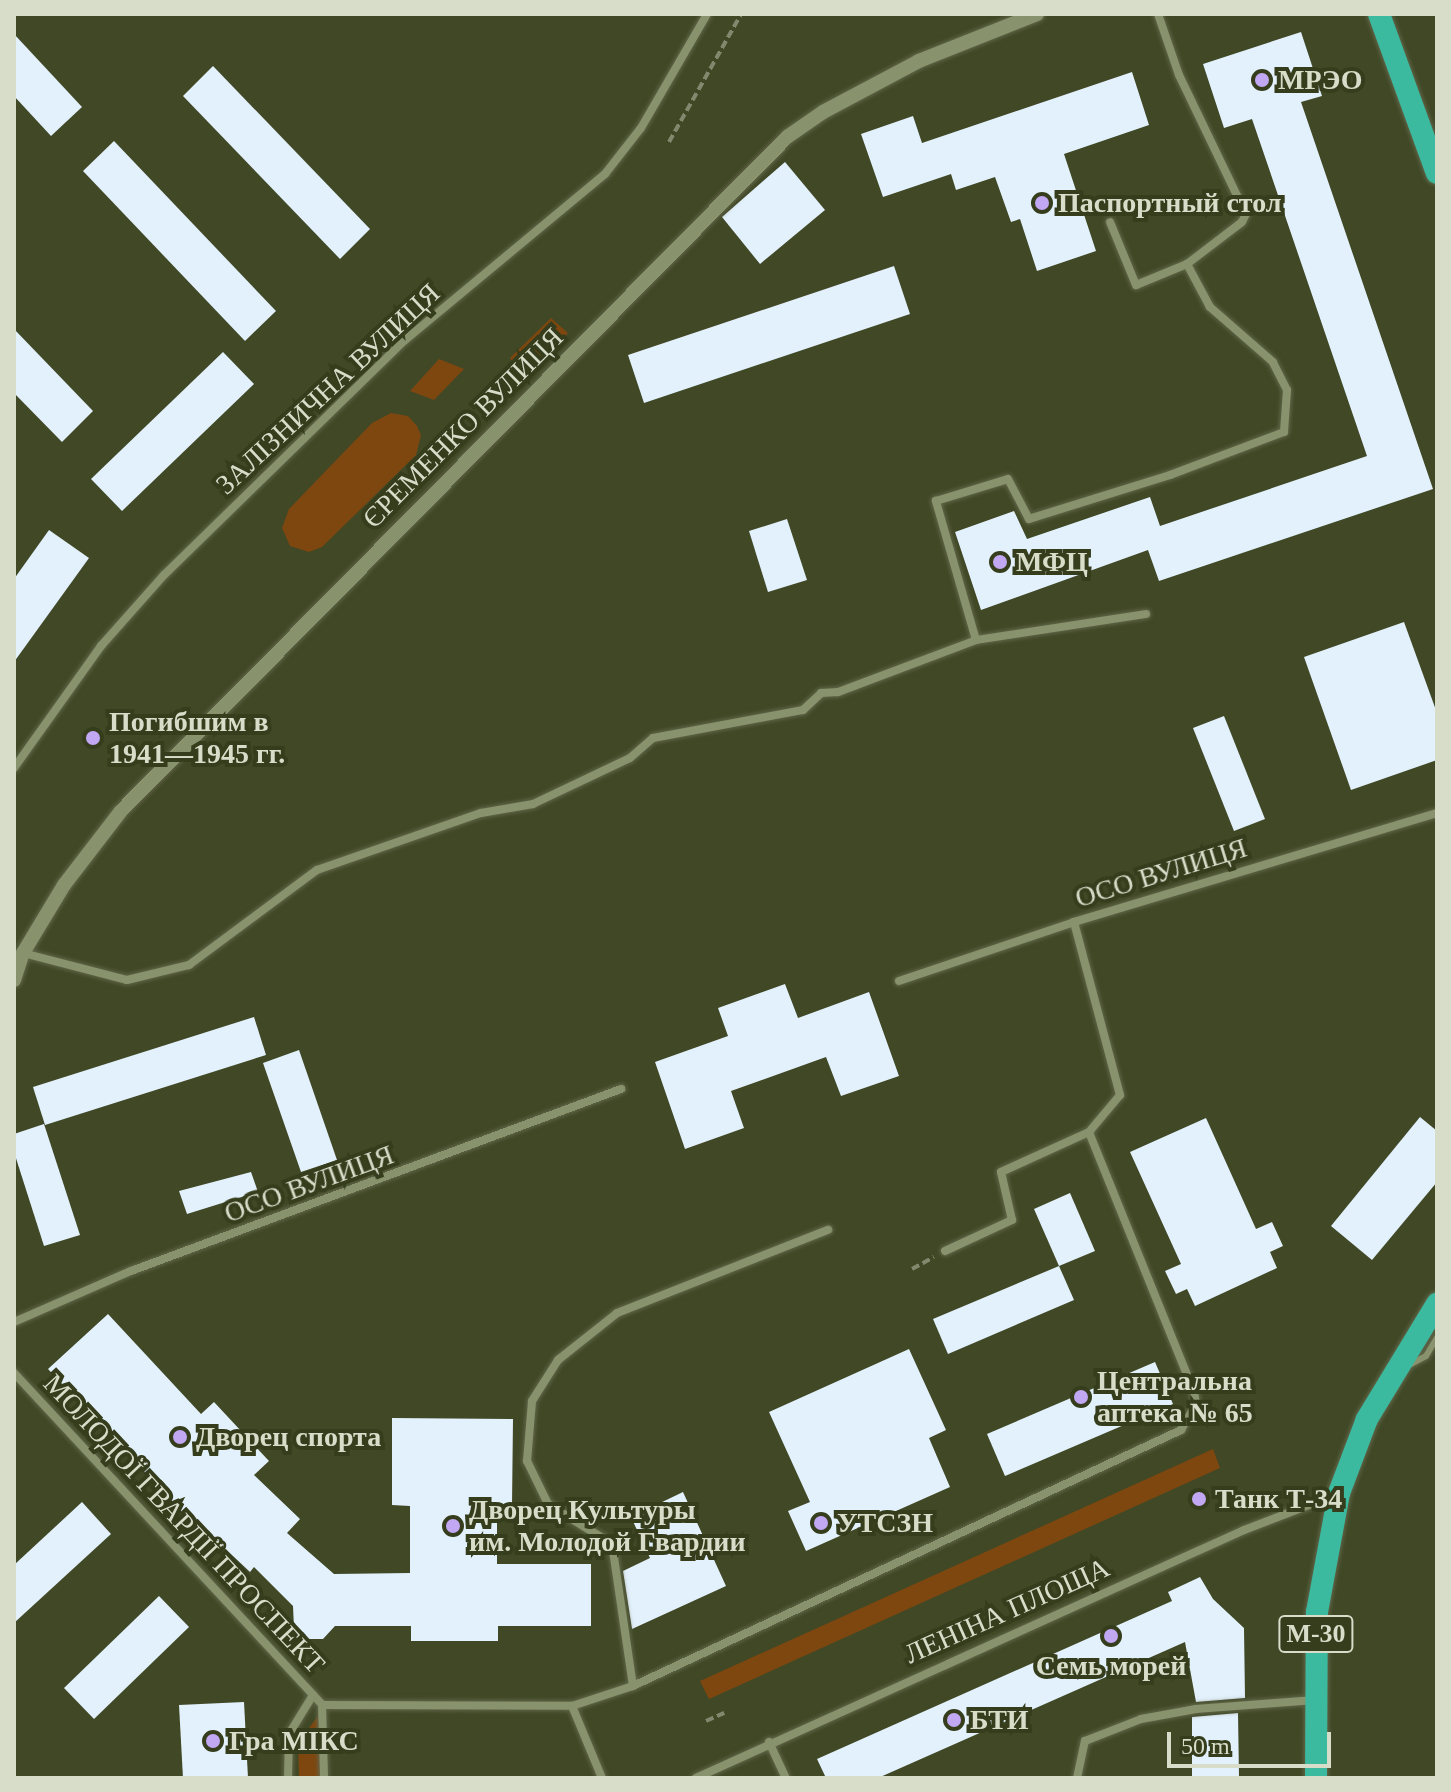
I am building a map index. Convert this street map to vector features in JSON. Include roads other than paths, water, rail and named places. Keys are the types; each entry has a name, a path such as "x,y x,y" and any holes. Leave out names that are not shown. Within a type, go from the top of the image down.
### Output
{"highway":[{"path":"1379,14 1437,173"},
{"name":"М-30","path":"1316,1778 1317,1612 1339,1493 1367,1419 1437,1304"}],"street":[{"name":"ЗАЛІЗНИЧНА ВУЛИЦЯ","path":"14,768 101,646 164,575 405,340 605,174 641,128 707,14"},
{"name":"ЄРЕМЕНКО ВУЛИЦЯ","path":"14,980 23,953 64,885 121,811 787,137 823,112 919,61 1037,14"},
{"path":"1110,222 1136,285 1187,264 1242,222 1246,214 1179,75 1158,14"},
{"path":"976,640 936,501 1008,479 1029,519 1170,475 1284,432 1287,390 1273,362 1210,307 1187,264"},
{"path":"23,953 127,980 189,965 317,870 481,813 533,804 630,758 653,738 803,710 821,693 838,692 976,640 1146,614"},
{"name":"ОСО ВУЛИЦЯ","path":"899,981 1074,922 1437,813"},
{"path":"945,1251 1012,1220 1001,1172 1089,1132 1120,1095 1074,922"},
{"name":"ОСО ВУЛИЦЯ","path":"14,1322 131,1271 621,1089"},
{"path":"324,1778 322,1705 572,1706 633,1686 1181,1430 1196,1404 1194,1392 1089,1132"},
{"path":"633,1686 612,1544 548,1504 527,1461 532,1401 558,1360 617,1313 828,1230"},
{"name":"МОЛОДОЇ ГВАРДІЇ ПРОСПЕКТ","path":"14,1373 322,1705"},
{"name":"ЛЕНІНА ПЛОЩА","path":"696,1778 769,1742 1244,1530 1339,1493"},
{"path":"288,1778 289,1734 313,1695"},
{"path":"1077,1778 1085,1741 1141,1719 1196,1709 1316,1700"},
{"path":"572,1706 602,1778"},
{"path":"769,1742 786,1778"}],"lane":[{"path":"1393,1374 1426,1356 1437,1338"}],"place":[{"name":"МРЭО","path":"1262,80"},
{"name":"Паспортный стол","path":"1042,203"},
{"name":"МФЦ","path":"1000,562"},
{"name":"Погибшим в 1941—1945 гг.","path":"93,738"},
{"name":"Центральна аптека № 65","path":"1081,1397"},
{"name":"Дворец спорта","path":"180,1437"},
{"name":"Танк Т-34","path":"1199,1499"},
{"name":"УТСЗН","path":"821,1523"},
{"name":"Дворец Культуры им. Молодой Гвардии","path":"453,1526"},
{"name":"Семь морей","path":"1111,1636"},
{"name":"БТИ","path":"954,1720"},
{"name":"Гра МІКС","path":"213,1741"}]}
